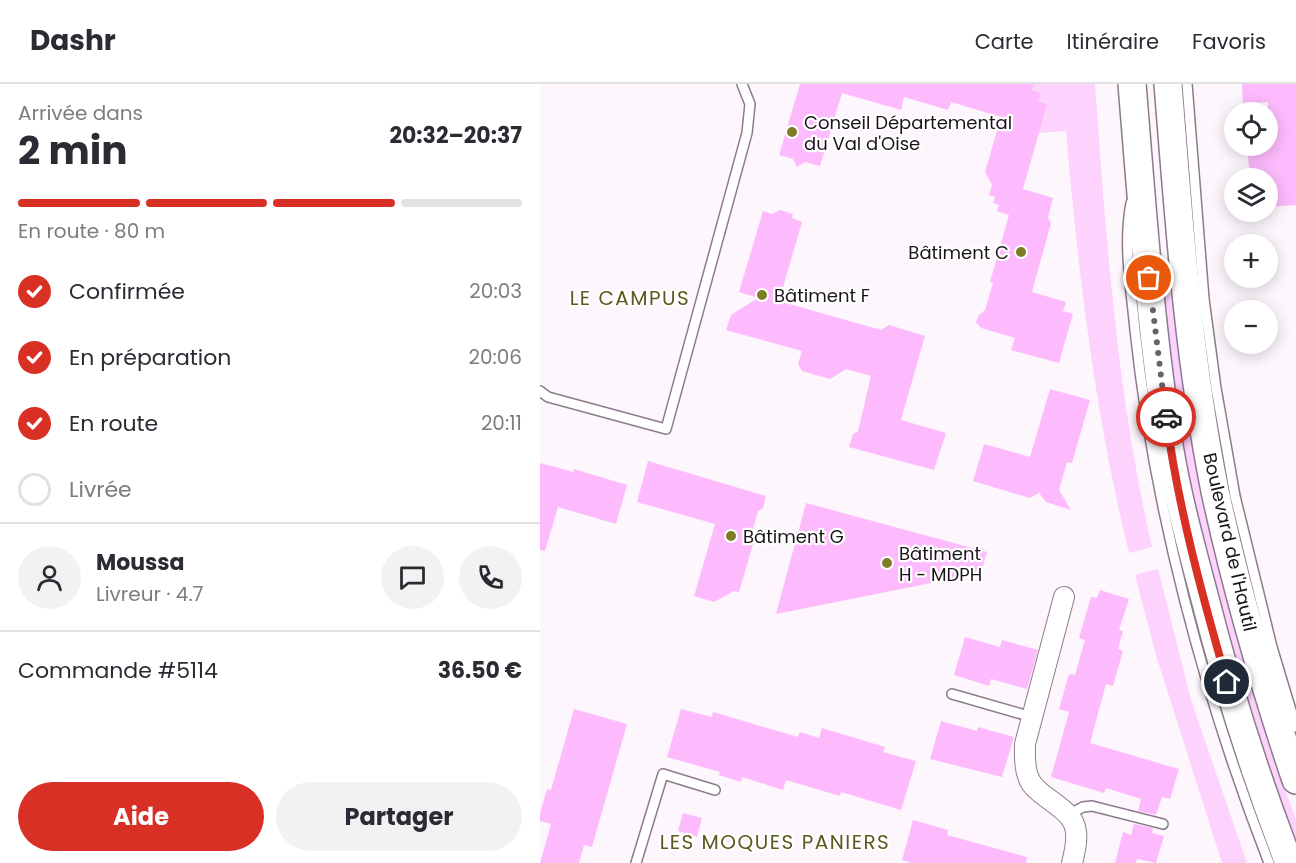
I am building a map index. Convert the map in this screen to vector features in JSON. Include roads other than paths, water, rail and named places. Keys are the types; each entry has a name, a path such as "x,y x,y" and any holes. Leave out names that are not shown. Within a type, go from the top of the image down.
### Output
{"main road":[{"name":"Boulevard de l'Hautil","path":"1132,84 1149,278 1170,447 1197,570 1232,698 1258,781 1289,863"},
{"name":"Boulevard de l'Hautil","path":"1168,84 1188,311 1215,489 1252,636 1296,780"}],"street":[{"path":"1064,597 1025,744 1024,759 1027,776 1037,790 1070,814 1076,834 1072,863"}],"lane":[{"path":"540,391 548,397 666,429 747,133 750,104 742,84"},
{"path":"1187,84 1204,299 1221,421 1235,496 1272,647 1296,727"},
{"path":"1139,165 1126,233 1148,424 1177,564 1200,655 1243,796 1269,863"},
{"path":"952,694 1032,717"},
{"path":"636,863 663,774 715,790"},
{"path":"1070,814 1083,807 1092,806 1163,824"}],"place":[{"name":"Conseil Départemental du Val d'Oise","path":"792,132"},
{"name":"Bâtiment C","path":"1021,252"},
{"name":"Bâtiment F","path":"762,295"},
{"name":"Bâtiment G","path":"731,536"},
{"name":"Bâtiment H - MDPH","path":"887,563"}],"district":[{"name":"LE CAMPUS","path":"630,298"},
{"name":"LES MOQUES PANIERS","path":"775,842"}]}
